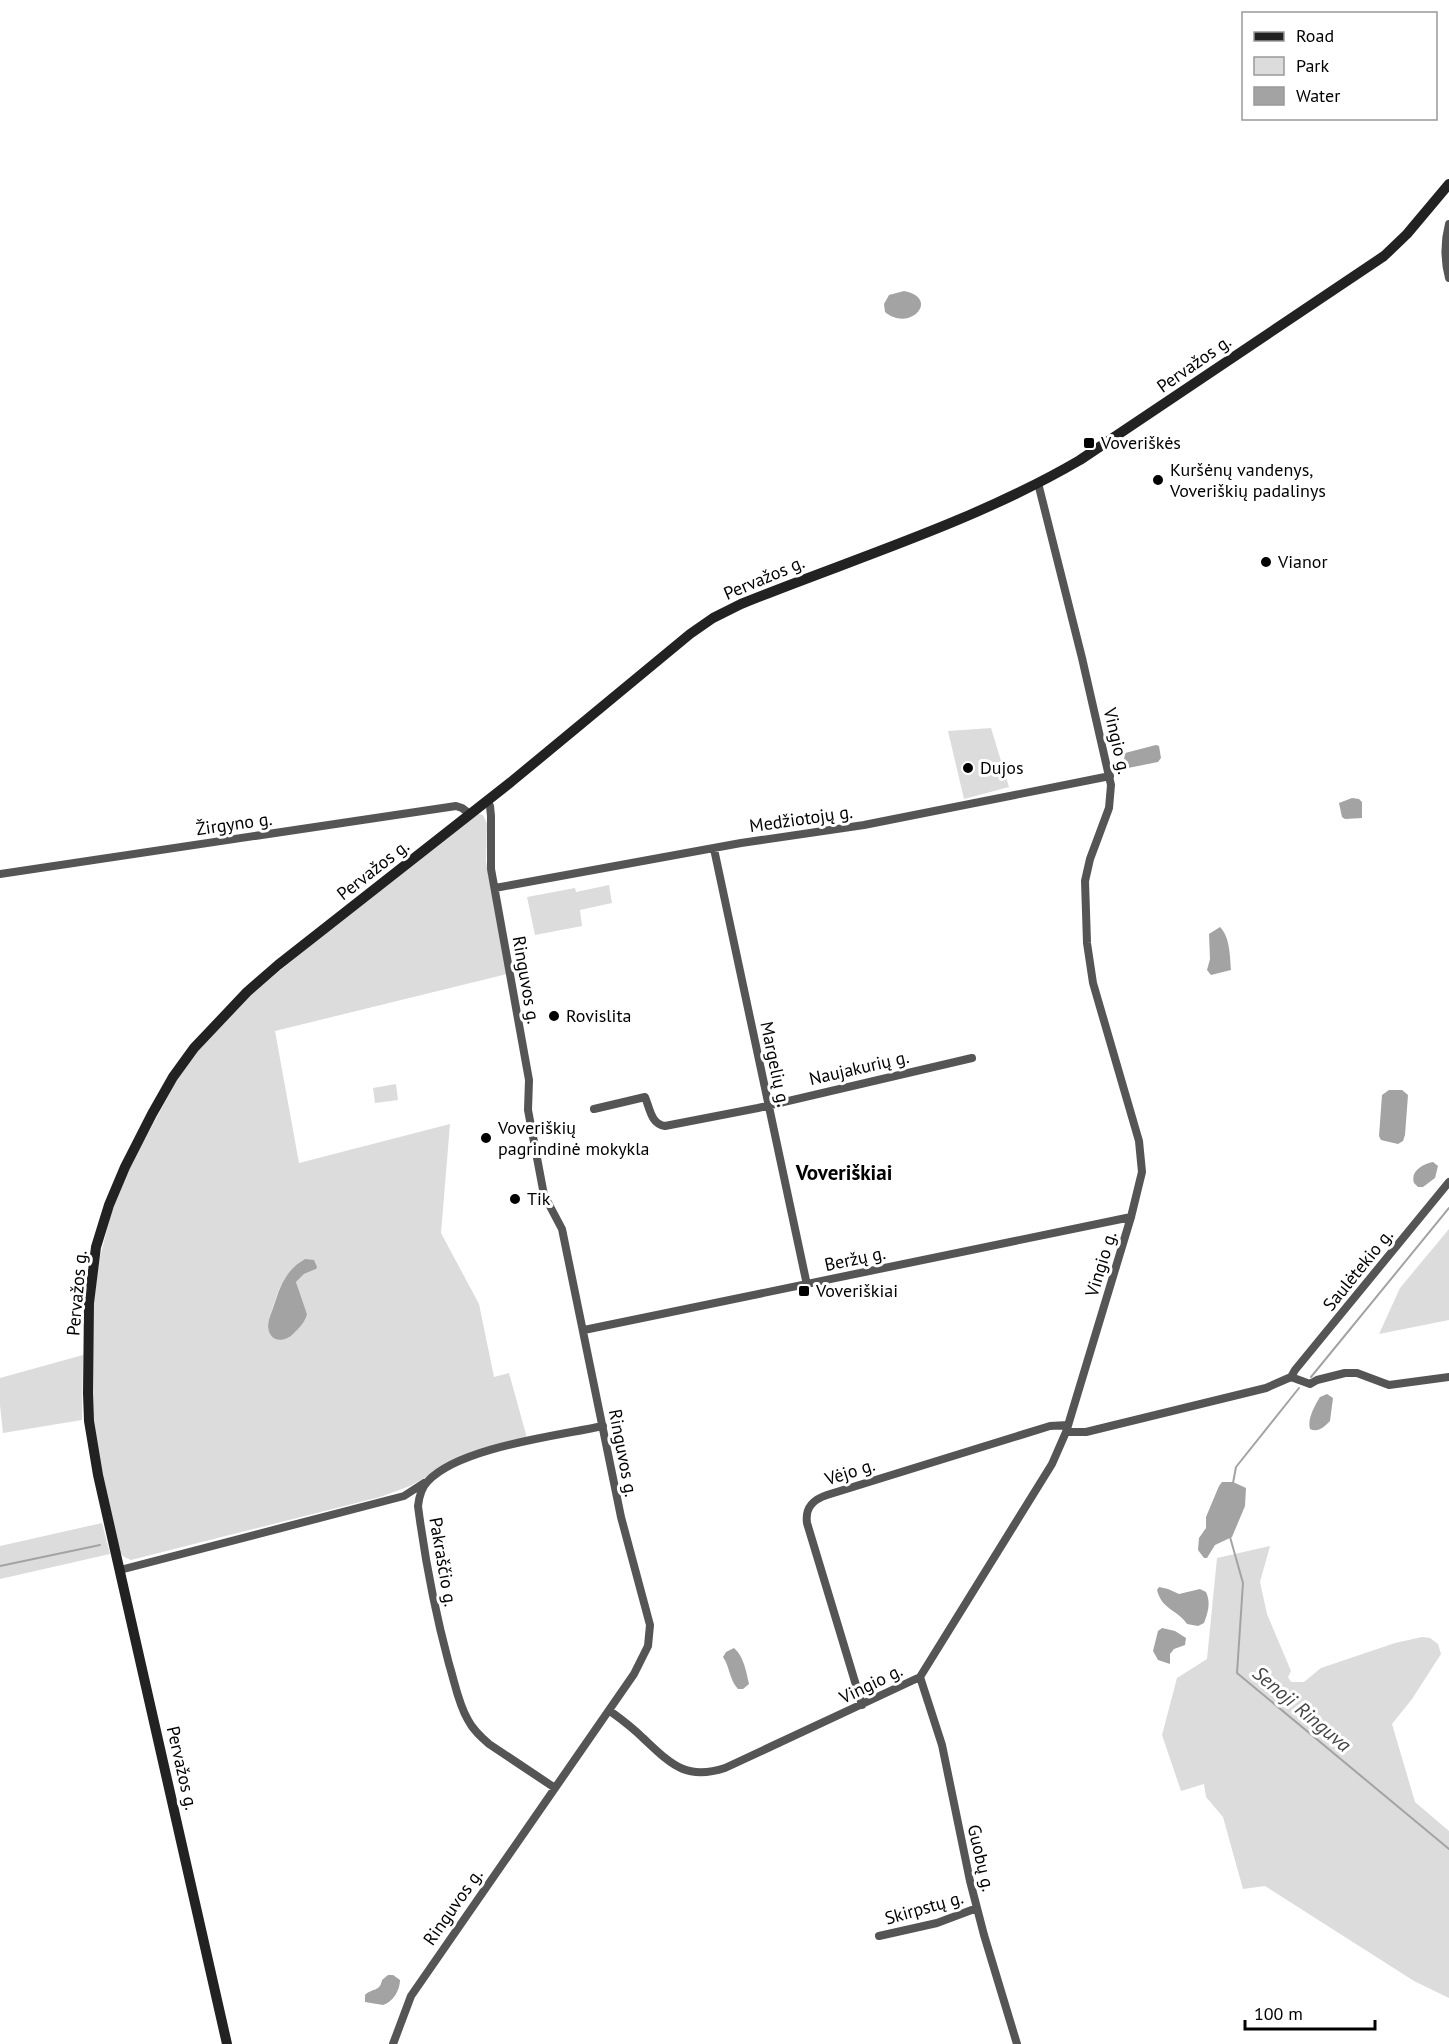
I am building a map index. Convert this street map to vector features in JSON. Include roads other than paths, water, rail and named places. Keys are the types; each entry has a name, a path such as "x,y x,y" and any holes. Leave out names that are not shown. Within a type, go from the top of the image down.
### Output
{"main road":[{"name":"Pervažos g.","path":"226,2044 96,1466 89,1421 89,1303 92,1272 102,1226 125,1167 173,1077 194,1048 246,992 713,618 741,604 954,521 1038,483 1107,443 1378,260 1407,234 1449,185"}],"street":[{"path":"1449,224 1445,243 1445,263 1449,278"},
{"name":"Vingio g.","path":"610,1711 673,1764 691,1773 702,1773 725,1768 920,1677 1052,1464 1067,1428 1131,1217 1142,1172 1138,1141 1093,983 1087,943 1085,881 1089,859 1112,796 1110,776 1038,483"},
{"name":"Medžiotojų g.","path":"495,888 741,843 864,825 1110,776"},
{"name":"Ringuvos g.","path":"393,2044 411,1996 610,1711 643,1659 651,1635 647,1610 621,1518 562,1229 547,1203 541,1180 528,1110 529,1080 495,888 490,851 491,816 487,801"},
{"name":"Žirgyno g.","path":"0,874 456,806 470,814"},
{"name":"Margelių g.","path":"714,849 807,1285"},
{"name":"Naujakurių g.","path":"594,1109 645,1097 654,1120 658,1125 665,1126 972,1058"},
{"name":"Saulėtekio g.","path":"1291,1377 1449,1182"},
{"name":"Beržų g.","path":"584,1330 1131,1217"},
{"path":"1067,1428 1086,1432 1266,1388 1291,1377 1310,1384 1317,1380 1357,1373 1389,1385 1449,1377"},
{"path":"120,1570 404,1496 449,1466 477,1454 603,1426"},
{"name":"Vėjo g.","path":"862,1705 807,1523 806,1515 812,1503 827,1495 1050,1426 1067,1428"},
{"name":"Pakraščio g.","path":"427,1481 418,1506 427,1572 444,1646 466,1718 479,1736 489,1744 555,1788"},
{"path":"404,1496 418,1506"},
{"name":"Guobų g.","path":"920,1677 942,1745 977,1908 1017,2044"},
{"name":"Skirpstų g.","path":"879,1936 938,1923 977,1908"}],"water":[{"path":"904,291 915,295 920,300 921,306 918,312 904,319 885,312 884,304 889,295"},
{"path":"1159,746 1161,758 1158,762 1128,768 1125,766 1125,753"},
{"path":"1352,798 1362,802 1362,818 1345,819 1342,817 1339,803"},
{"path":"1220,927 1228,941 1231,970 1211,975 1207,970 1210,959 1209,934"},
{"path":"1389,1090 1402,1090 1408,1095 1405,1135 1403,1141 1398,1144 1381,1140 1379,1136 1382,1095"},
{"path":"1433,1162 1438,1166 1435,1178 1423,1187 1418,1187 1414,1183 1414,1175 1422,1166"},
{"path":"305,1259 314,1260 317,1267 304,1274 296,1282 306,1317 290,1336 278,1340 271,1336 268,1324 278,1293 288,1274"},
{"path":"1327,1394 1333,1398 1330,1421 1318,1430 1310,1429 1314,1408 1320,1397"},
{"path":"1222,1482 1233,1482 1246,1488 1245,1506 1232,1537 1215,1545 1207,1558 1204,1558 1198,1550 1199,1538 1206,1528 1206,1517"},
{"path":"1159,1587 1179,1594 1200,1589 1206,1592 1209,1604 1204,1623 1198,1626 1187,1624 1162,1602 1157,1590"},
{"path":"1162,1628 1175,1631 1186,1638 1185,1645 1174,1649 1170,1654 1170,1664 1158,1660 1153,1651 1158,1631"},
{"path":"734,1648 746,1669 749,1684 743,1689 738,1689 735,1685 723,1657 726,1652"},
{"path":"388,1975 393,1975 400,1980 393,1998 383,2005 365,2002 365,1995 378,1988"}],"waterway":[{"name":"Senoji Ringuva","path":"1311,1377 1449,1208"},
{"name":"Senoji Ringuva","path":"1233,1483 1236,1467 1299,1388"},
{"name":"Senoji Ringuva","path":"1230,1537 1243,1583 1237,1673 1449,1849"},
{"path":"0,1566 100,1545"}],"place":[{"name":"Voveriškės","path":"1089,443"},
{"name":"Kuršėnų vandenys, Voveriškių padalinys","path":"1158,480"},
{"name":"Vianor","path":"1266,562"},
{"name":"Dujos","path":"968,768"},
{"name":"Rovislita","path":"554,1016"},
{"name":"Voveriškių pagrindinė mokykla","path":"486,1138"},
{"name":"Tik","path":"515,1199"},
{"name":"Voveriškiai","path":"804,1291"}],"district":[{"name":"Voveriškiai","path":"844,1173"}]}
